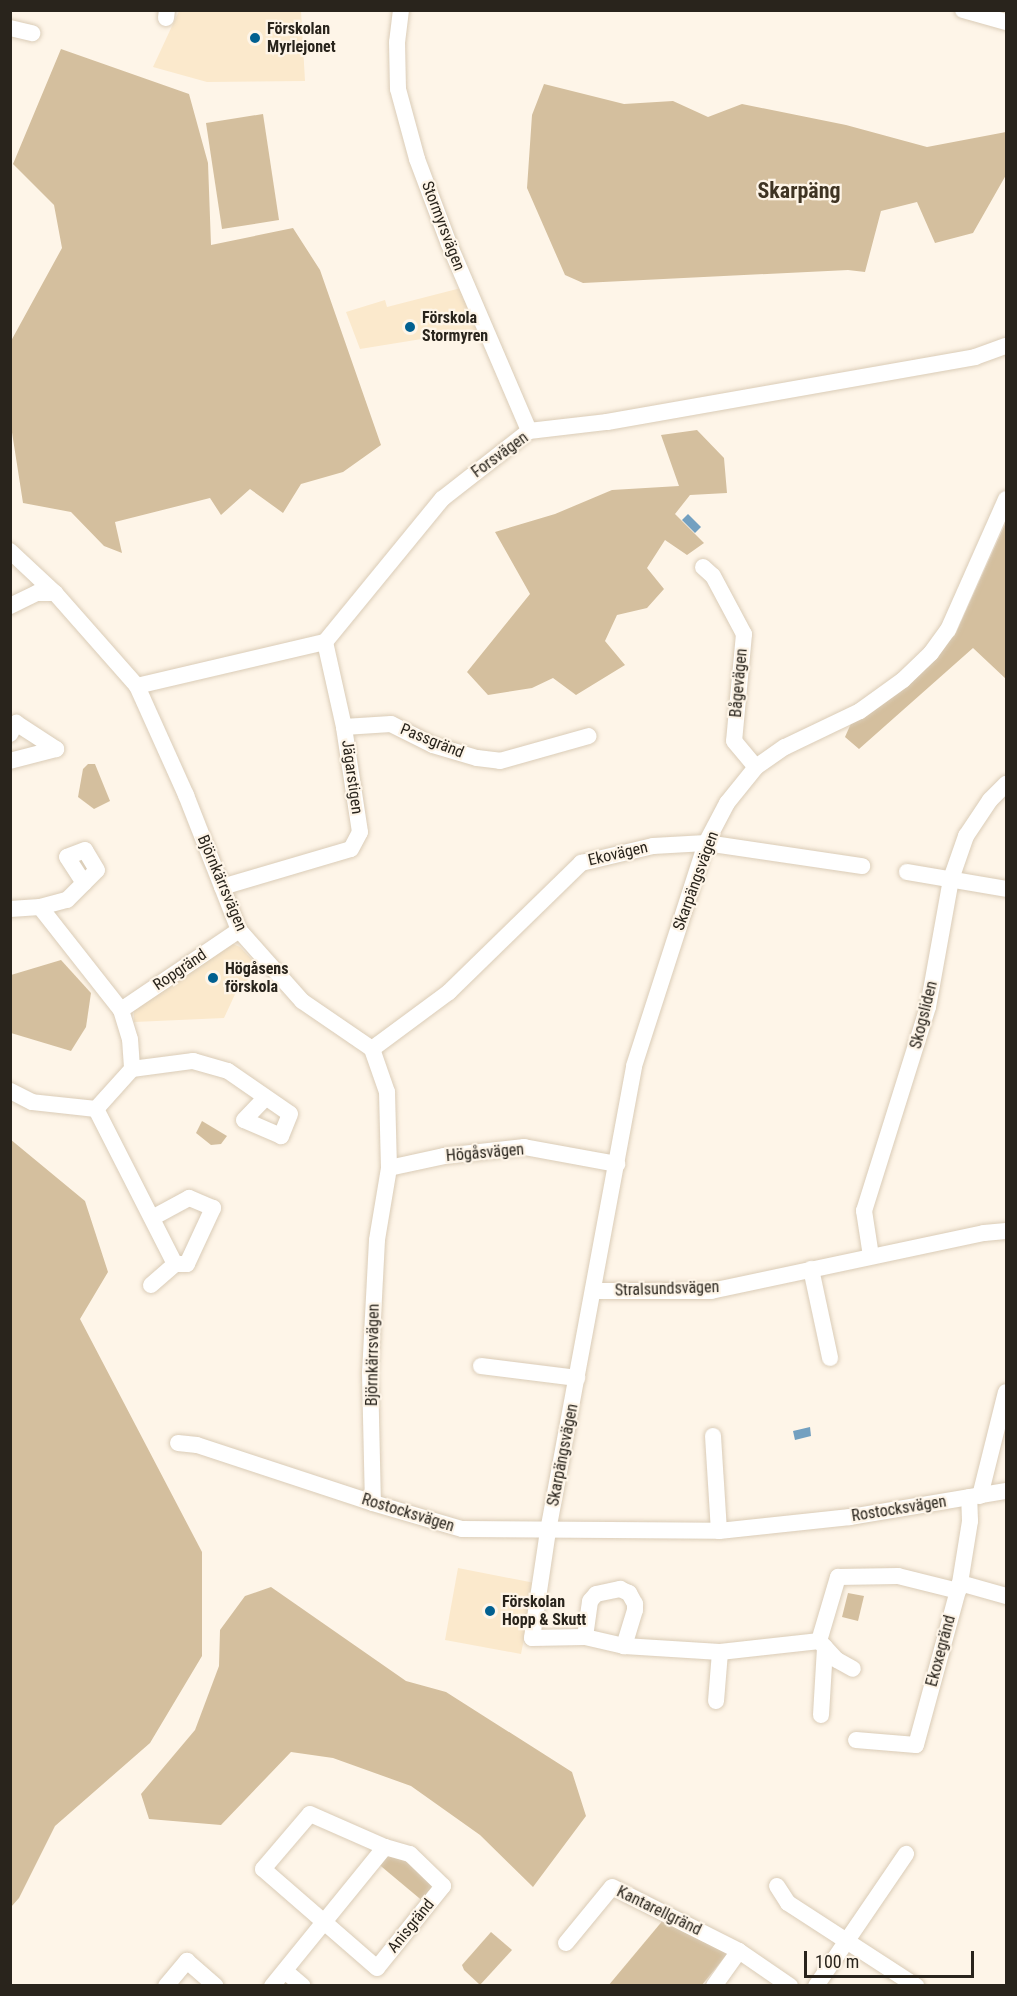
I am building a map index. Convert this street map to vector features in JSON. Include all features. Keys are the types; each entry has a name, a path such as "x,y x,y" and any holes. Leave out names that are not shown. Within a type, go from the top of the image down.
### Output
{"street":[{"name":"Stormyrsvägen","path":"401,10 397,42 398,89 417,159 449,244 529,431"},
{"path":"963,10 1006,22"},
{"path":"10,28 32,33"},
{"name":"Forsvägen","path":"326,642 442,499 529,431 607,422 963,359 1006,346"},
{"name":"Skarpängsvägen","path":"585,1638 532,1638 548,1531 634,1066 706,843 727,803 756,767 785,747 860,711 903,680 931,653 948,630 1006,499"},
{"name":"Björnkärrsvägen","path":"10,551 55,593 137,686 186,795 239,930 302,1001 372,1049 387,1092 388,1167 377,1240 371,1362 373,1503"},
{"name":"Bågevägen","path":"703,567 713,576 744,634 734,741 756,767"},
{"path":"10,606 38,593 55,593"},
{"path":"137,686 326,642"},
{"name":"Jägarstigen","path":"222,887 351,849 360,832 344,727 326,642"},
{"path":"10,734 16,723 56,749 10,761"},
{"name":"Passgränd","path":"344,727 391,724 433,745 477,758 500,761 589,736"},
{"name":"Skogsliden","path":"871,1256 864,1211 928,1007 951,879 966,836 990,800 1006,784"},
{"name":"Ekovägen","path":"372,1049 449,992 581,863 653,846 706,843 862,866"},
{"path":"907,872 1006,889"},
{"path":"10,909 40,907 67,900 84,883"},
{"path":"40,907 121,1010 130,1039 132,1069"},
{"name":"Ropgränd","path":"121,1010 239,930"},
{"path":"96,1109 132,1069 193,1061 228,1071 265,1098"},
{"path":"10,1091 32,1102 96,1109"},
{"path":"96,1109 175,1264"},
{"name":"Högåsvägen","path":"388,1167 444,1156 524,1147 617,1164"},
{"path":"151,1285 175,1264 187,1264 213,1208 189,1198 152,1218"},
{"name":"Stralsundsvägen","path":"593,1291 711,1291 984,1233 1006,1231"},
{"path":"811,1269 830,1358"},
{"path":"481,1366 577,1378"},
{"name":"Ekoxegränd","path":"856,1740 916,1745 959,1587 974,1496 1006,1392"},
{"path":"712,1436 719,1531"},
{"name":"Rostocksvägen","path":"178,1443 197,1445 373,1503 462,1529 719,1531 850,1517 1006,1491"},
{"path":"821,1715 822,1644 838,1577 898,1576 1006,1596"},
{"path":"624,1646 635,1604 629,1593 620,1589 604,1591 590,1601 585,1638 624,1646 720,1652 822,1644"},
{"path":"822,1644 837,1660 853,1670"},
{"path":"716,1701 720,1652"},
{"name":"Anisgränd","path":"310,1814 385,1847 410,1854 443,1886 377,1968 324,1922 263,1869 310,1814"},
{"path":"272,1986 385,1847"},
{"path":"816,1986 906,1854"},
{"path":"777,1886 788,1903 916,1986"},
{"name":"Kantarellgränd","path":"566,1943 612,1887 739,1951 790,1986"},
{"path":"714,1986 739,1951"},
{"path":"166,1986 187,1961 216,1986"},
{"path":"285,1971 303,1986"}],"shaded area":[{"path":"179,11 301,11 305,81 207,82 153,67"},
{"path":"61,49 189,94 208,163 211,245 293,228 320,270 381,445 343,472 301,484 283,513 250,489 221,515 210,498 115,522 122,553 104,546 71,512 23,503 11,426 11,341 62,248 54,205 13,164"},
{"path":"544,84 624,104 673,101 708,117 742,104 846,125 927,147 1006,132 1006,175 973,233 935,243 917,202 881,211 865,272 848,270 583,283 565,275 527,188 532,115"},
{"path":"263,114 279,220 222,229 206,123"},
{"path":"461,288 477,330 360,349 346,312 385,300 387,307"},
{"path":"697,430 724,458 727,493 690,495 675,514 704,543 687,555 665,540 647,568 664,589 647,608 617,615 605,641 625,665 576,695 553,678 532,688 488,695 467,672 530,594 495,532 555,514 612,490 679,486 661,435"},
{"path":"1006,522 1006,679 973,648 859,749 845,737 852,721 956,633"},
{"path":"88,764 95,764 110,801 94,809 78,797 83,769"},
{"name":"Högåsens förskola","path":"231,943 240,947 260,968 237,990 224,1018 134,1022 134,1006"},
{"path":"61,960 91,993 86,1027 71,1051 11,1033 11,975"},
{"path":"202,1121 227,1136 221,1144 211,1145 196,1133"},
{"path":"10,1139 85,1201 108,1272 80,1319 202,1552 202,1656 150,1743 55,1826 19,1898 11,1907"},
{"name":"Förskolan Hopp & Skutt","path":"458,1568 535,1583 521,1654 445,1640"},
{"path":"271,1587 406,1681 446,1692 572,1772 586,1816 533,1887 480,1835 411,1786 333,1758 291,1752 221,1825 149,1819 141,1794 195,1730 219,1666 220,1630 245,1596"},
{"path":"848,1593 864,1596 858,1621 842,1617"},
{"path":"390,1850 427,1876 433,1890 425,1903 376,1862"},
{"path":"664,1919 732,1948 702,1985 608,1986"},
{"path":"491,1932 512,1950 480,1985 464,1970 462,1965"}],"water":[{"path":"688,514 701,527 695,533 682,520"},
{"path":"810,1427 811,1436 795,1440 793,1431"}],"place":[{"name":"Förskolan Myrlejonet","path":"255,38"},
{"name":"Förskola Stormyren","path":"410,327"},
{"name":"Högåsens förskola","path":"213,978"},
{"name":"Förskolan Hopp & Skutt","path":"490,1611"}],"district":[{"name":"Skarpäng","path":"799,191"}]}
